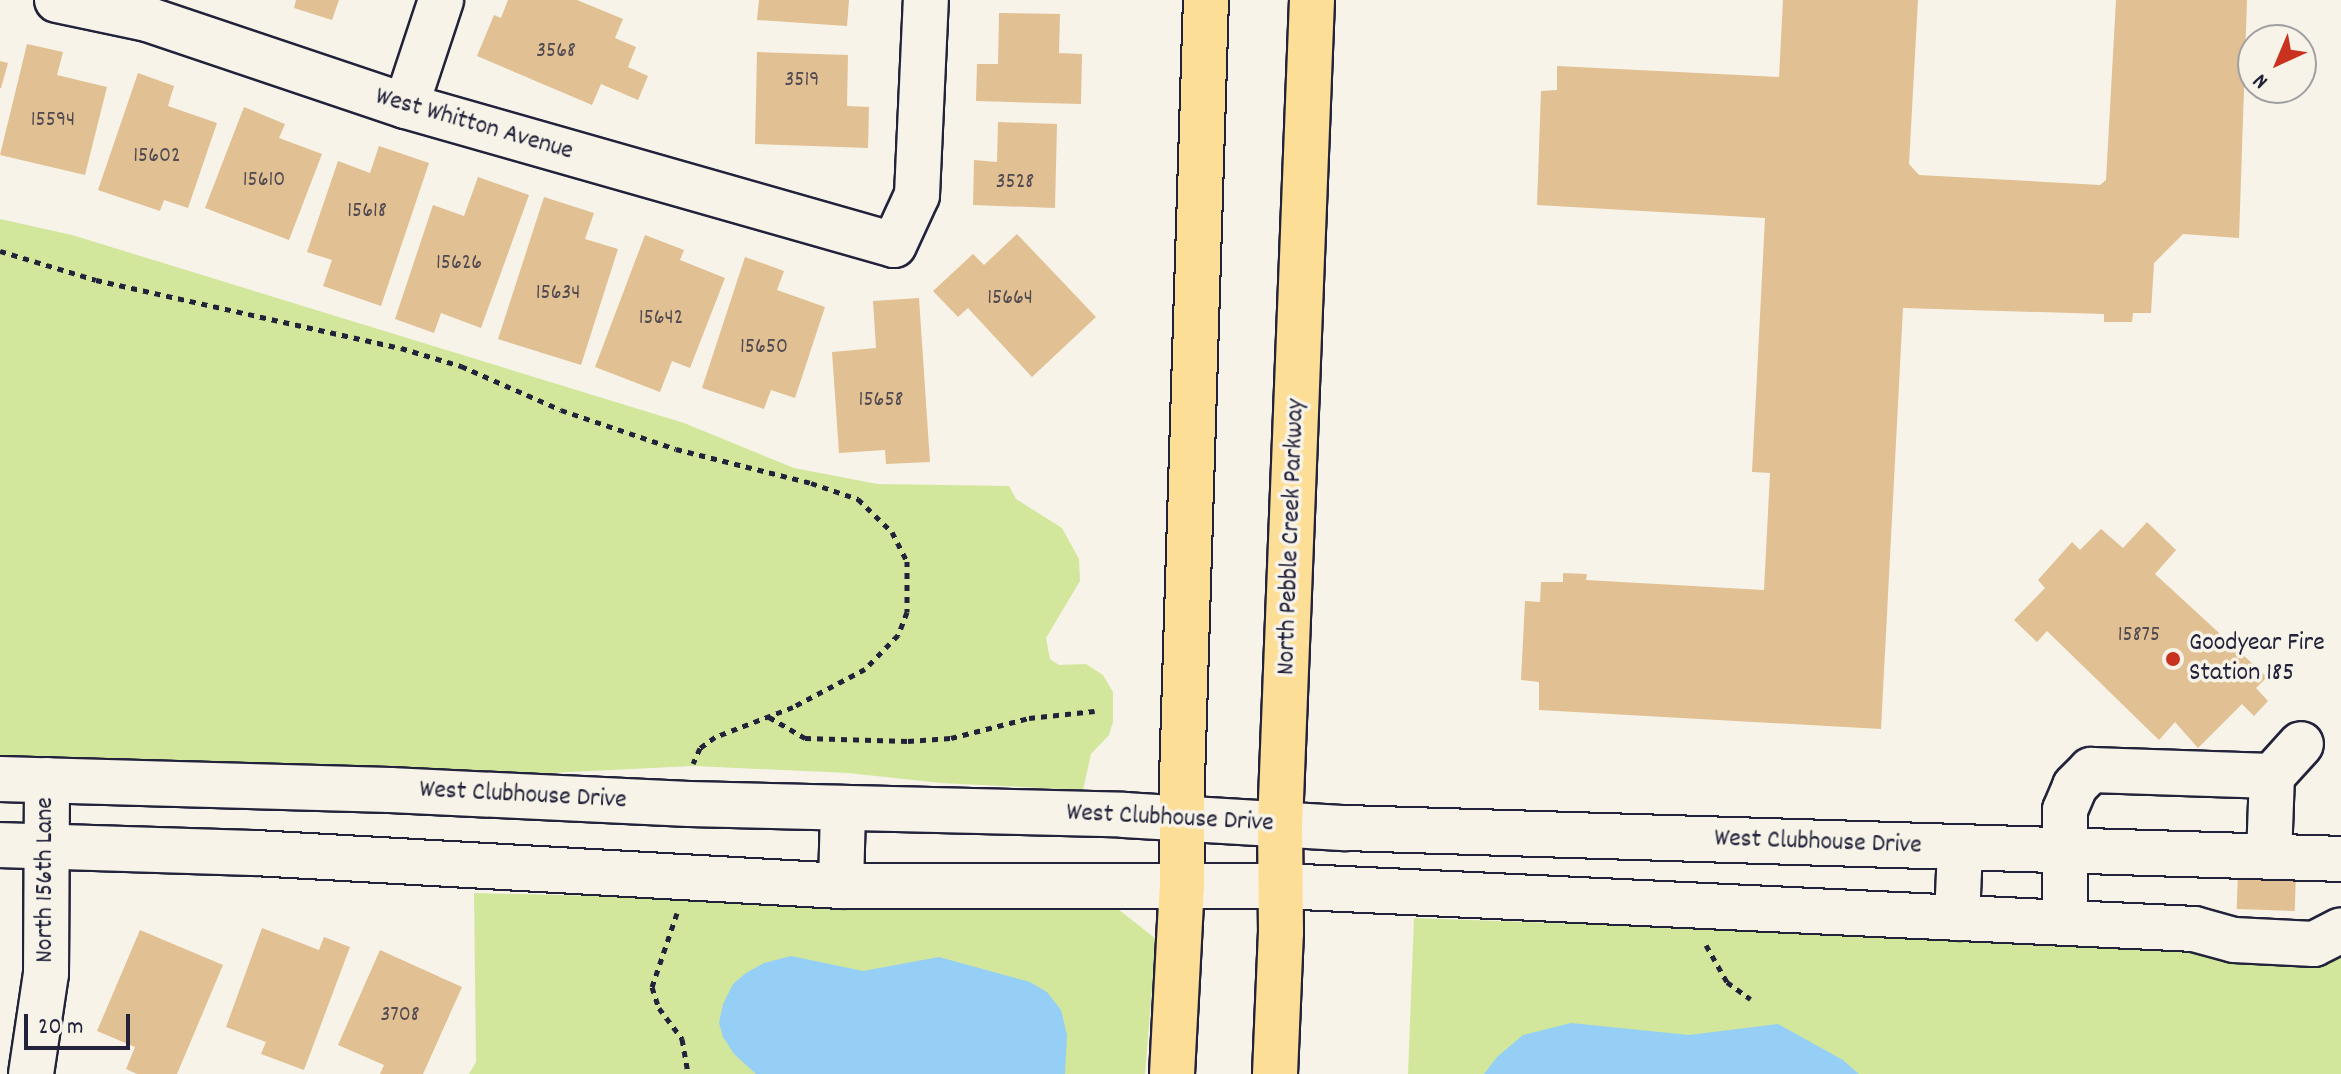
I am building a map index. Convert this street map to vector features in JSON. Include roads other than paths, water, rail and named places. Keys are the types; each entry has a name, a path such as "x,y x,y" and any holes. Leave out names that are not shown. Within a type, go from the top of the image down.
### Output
{"main road":[{"path":"1172,1074 1182,886 1181,819 1206,0"},
{"name":"North Pebble Creek Parkway","path":"1275,1074 1280,825 1312,0"}],"street":[{"name":"West Whitton Avenue","path":"57,0 147,19 406,106 894,245 917,195 926,0"},
{"path":"406,106 441,0"},
{"path":"2269,857 2272,776 2301,744"},
{"path":"2065,923 2065,810 2075,786 2091,770 2272,776"},
{"name":"West Clubhouse Drive","path":"0,779 2341,859"},
{"name":"North 156th Lane","path":"31,1074 46,974 47,780"},
{"path":"841,886 843,808"},
{"path":"0,845 255,853 841,886 1280,886 2194,929 2234,940 2314,944 2341,929"},
{"path":"1957,918 1960,848"}],"water":[{"path":"791,956 863,971 939,957 1030,982 1047,992 1061,1010 1067,1035 1065,1074 756,1074 734,1054 723,1037 719,1023 723,1004 733,984 746,973 764,963"},
{"path":"1571,1023 1689,1035 1778,1024 1843,1060 1859,1074 1484,1074 1497,1057 1523,1035"}],"place":[{"name":"Goodyear Fire Station 185","path":"2173,659"}]}
